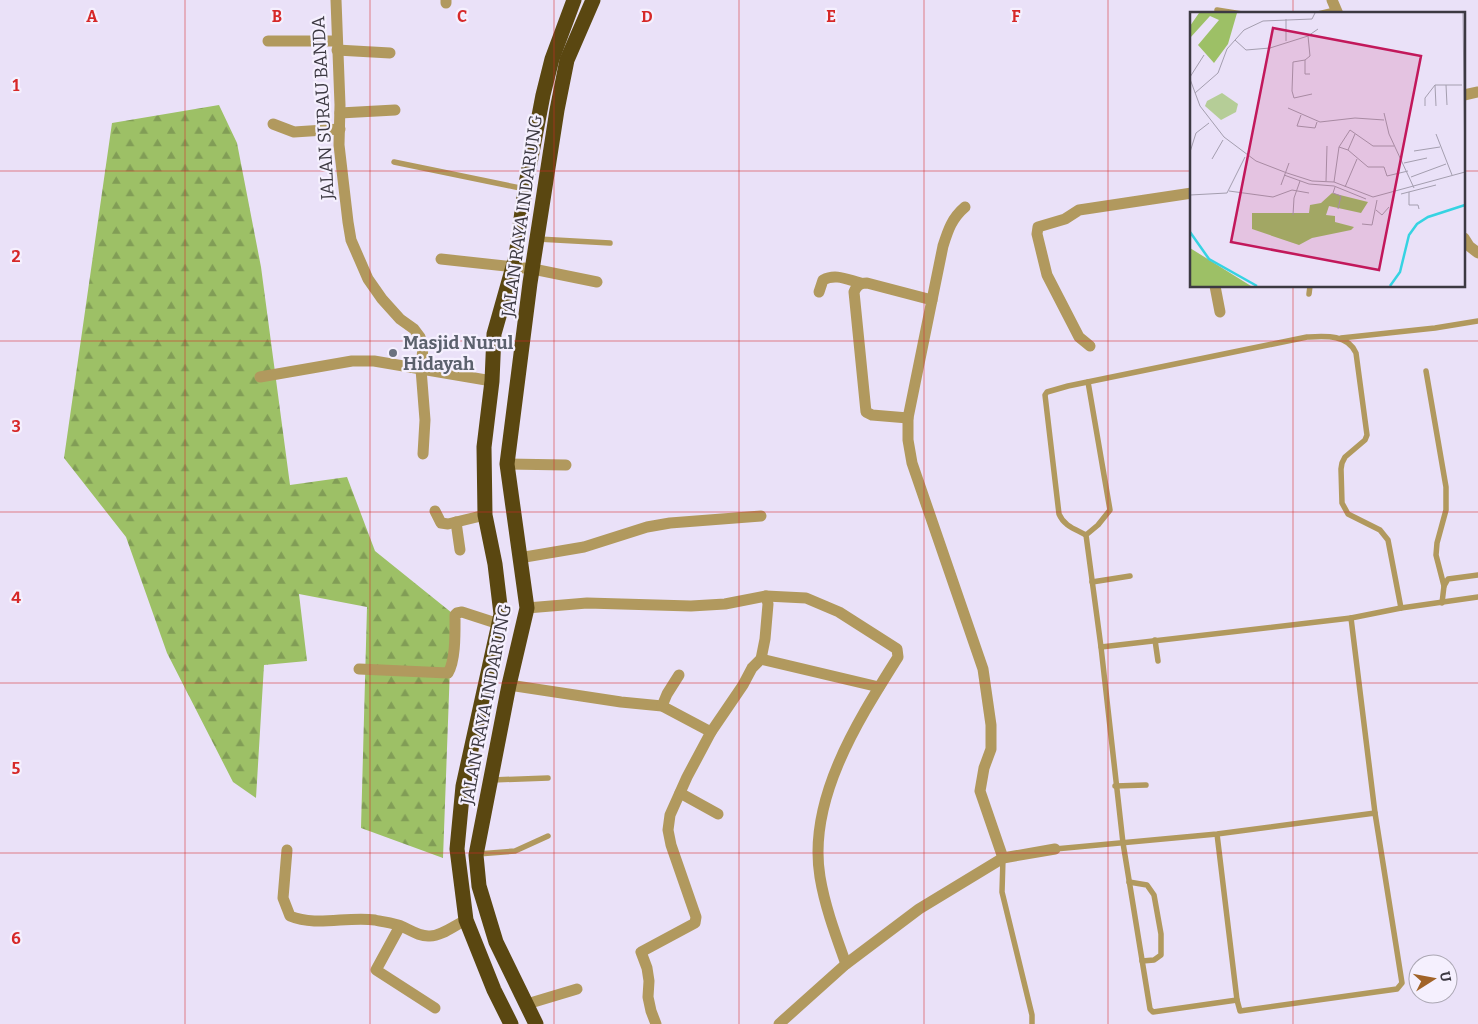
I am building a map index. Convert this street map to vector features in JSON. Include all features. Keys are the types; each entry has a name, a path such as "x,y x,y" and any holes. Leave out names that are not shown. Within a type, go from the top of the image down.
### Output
{"highway":[{"name":"JALAN RAYA INDARUNG","path":"511,1024 494,990 466,920 457,849 463,786 501,614 495,564 486,515 484,447 492,381 494,334 513,268 525,189 543,95 552,59 574,0"},
{"name":"JALAN RAYA INDARUNG","path":"536,1024 496,942 479,886 476,855 509,685 527,608 507,464 533,269 557,110 568,60 593,0"}],"street":[{"name":"JALAN SURAU BANDA","path":"336,0 344,194 351,240 368,279 382,299 420,337 423,347 421,369 425,420 423,454"},
{"path":"268,41 337,46 390,53"},
{"path":"340,114 395,110"},
{"path":"273,124 294,132 340,129"},
{"path":"1090,346 1079,337 1047,275 1036,234 1038,227 1065,218 1079,210 1190,193"},
{"path":"964,207 949,227 908,418 908,440 912,463 983,669 989,704 991,749 984,768 980,791 1004,858"},
{"path":"441,259 533,269 597,282"},
{"path":"819,292 824,280 837,276 861,283 876,284 932,300"},
{"path":"861,283 854,292 866,412 872,415 908,418"},
{"path":"1215,288 1220,312"},
{"path":"260,378 352,361 374,361 492,381"},
{"path":"507,464 566,465"},
{"path":"434,511 441,523 448,524 486,515"},
{"path":"520,558 590,546 647,527 670,523 761,516"},
{"path":"456,522 460,550"},
{"path":"527,608 586,603 691,606 725,604 766,596 806,598 839,612 897,649 898,657 848,741 837,764 822,818 818,843 820,876 827,908 846,964"},
{"path":"656,1024 648,997 649,981 647,968 641,952 695,923 696,917 668,830 670,815 711,732 743,685 752,668 761,659 768,604 766,596"},
{"path":"359,669 448,672 453,653 455,615 457,613 462,612 499,624"},
{"path":"761,659 879,688"},
{"path":"662,706 679,675"},
{"path":"509,685 620,702 662,706 711,732"},
{"path":"680,793 718,814"},
{"path":"778,1024 846,964 919,910 1004,858 1055,849"},
{"path":"287,850 283,898 290,916 296,919 373,920 400,926 419,934 430,936 440,934 466,920"},
{"path":"400,926 376,970 435,1008"},
{"path":"527,1004 578,990"}],"lane":[{"path":"1217,10 1230,12"},
{"path":"394,162 525,189"},
{"path":"538,239 610,243"},
{"path":"1309,294 1310,288"},
{"path":"1086,535 1066,525 1059,514 1045,395 1047,392 1307,337 1340,338 1435,328 1478,320"},
{"path":"1340,338 1353,346 1356,353 1367,435 1365,440 1345,457 1342,462 1342,503 1348,514 1380,530 1388,540 1401,608"},
{"path":"1426,371 1446,487 1446,510 1437,543 1436,555 1444,586 1442,603"},
{"path":"1086,535 1098,525 1110,510 1088,382"},
{"path":"1086,535 1101,647 1115,786 1150,1009 1152,1011 1237,1000"},
{"path":"1444,586 1452,578 1478,575"},
{"path":"1092,582 1130,576"},
{"path":"1101,647 1351,618 1401,608 1478,597"},
{"path":"1217,834 1237,1000 1240,1011 1397,989 1400,987 1402,983 1376,813 1351,618"},
{"path":"1156,640 1158,661"},
{"path":"490,780 548,778"},
{"path":"1115,786 1146,785"},
{"path":"1055,849 1217,834 1376,813"},
{"path":"476,855 515,851 548,836"},
{"path":"1004,858 1002,892 1032,1015 1032,1024"},
{"path":"1129,882 1147,885 1154,895 1161,934 1161,955 1154,960 1142,961"}],"green space":[{"path":"219,105 237,143 261,267 290,485 347,477 375,551 452,613 443,858 361,828 367,607 299,594 307,661 264,665 256,798 233,782 167,653 126,537 64,458 112,123"}],"place":[{"name":"Masjid Nurul Hidayah","path":"393,353"}]}
